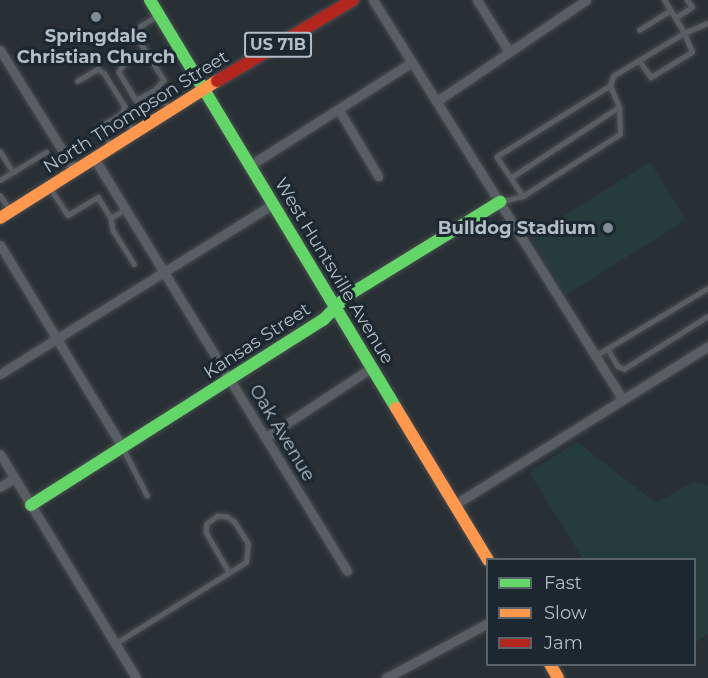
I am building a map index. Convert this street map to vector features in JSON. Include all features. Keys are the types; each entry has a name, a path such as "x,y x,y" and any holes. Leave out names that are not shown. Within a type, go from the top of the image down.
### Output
{"main road":[{"name":"West Huntsville Avenue","path":"150,0 487,558"},
{"name":"North Thompson Street","path":"5,215 203,90 353,0"},
{"name":"Kansas Street","path":"31,505 323,320 347,296 500,202"}],"street":[{"path":"373,0 621,398"},
{"path":"477,0 508,50"},
{"path":"436,101 508,50 585,0"},
{"path":"0,50 75,171"},
{"path":"249,166 412,62"},
{"path":"339,110 378,176"},
{"name":"Oak Avenue","path":"94,158 348,571"},
{"path":"0,374 272,204"},
{"path":"0,245 123,448"},
{"path":"454,505 621,398 708,346"},
{"path":"266,437 371,368"},
{"path":"0,454 136,678"},
{"path":"0,487 14,478"},
{"path":"386,678 486,624"}],"lane":[{"path":"639,60 651,77 692,52 684,33 663,0"},
{"path":"675,18 692,7 687,0"},
{"path":"639,30 670,10"},
{"path":"146,51 123,66 119,72 136,100 156,88 164,80 146,51 137,37 140,27 159,15"},
{"path":"500,202 523,196 620,134 619,107 610,86 613,76 684,33 708,23"},
{"path":"77,81 98,69 104,73 125,105 122,112 99,127 112,147"},
{"path":"523,196 497,157 610,86"},
{"path":"156,88 171,110"},
{"path":"512,177 619,107"},
{"path":"122,112 136,132"},
{"path":"0,151 13,172"},
{"path":"0,180 46,152"},
{"path":"50,186 68,215 98,197 111,218 113,230 134,264"},
{"path":"0,195 5,215"},
{"path":"111,218 126,209"},
{"path":"596,356 708,288"},
{"path":"608,349 618,366 624,369 708,316"},
{"path":"123,448 147,495"},
{"path":"115,644 246,562 249,547 234,522 227,517 218,516 207,524 206,532 229,572"}],"green space":[{"name":"Bulldog Stadium","path":"650,162 686,220 566,294 530,237"},
{"path":"577,442 656,503 693,482 708,485 708,634 696,642 696,558 582,558 529,472"}],"traffic: fast":[{"path":"150,0 396,408"},
{"path":"31,505 323,320 347,296 500,202"}],"traffic: slow":[{"path":"0,218 217,81"},
{"path":"396,408 487,558"},
{"path":"551,666 558,678"}],"traffic: jam":[{"path":"217,81 353,0"}],"place":[{"name":"Springdale Christian Church","path":"96,17"},
{"name":"Bulldog Stadium","path":"608,228"}]}
